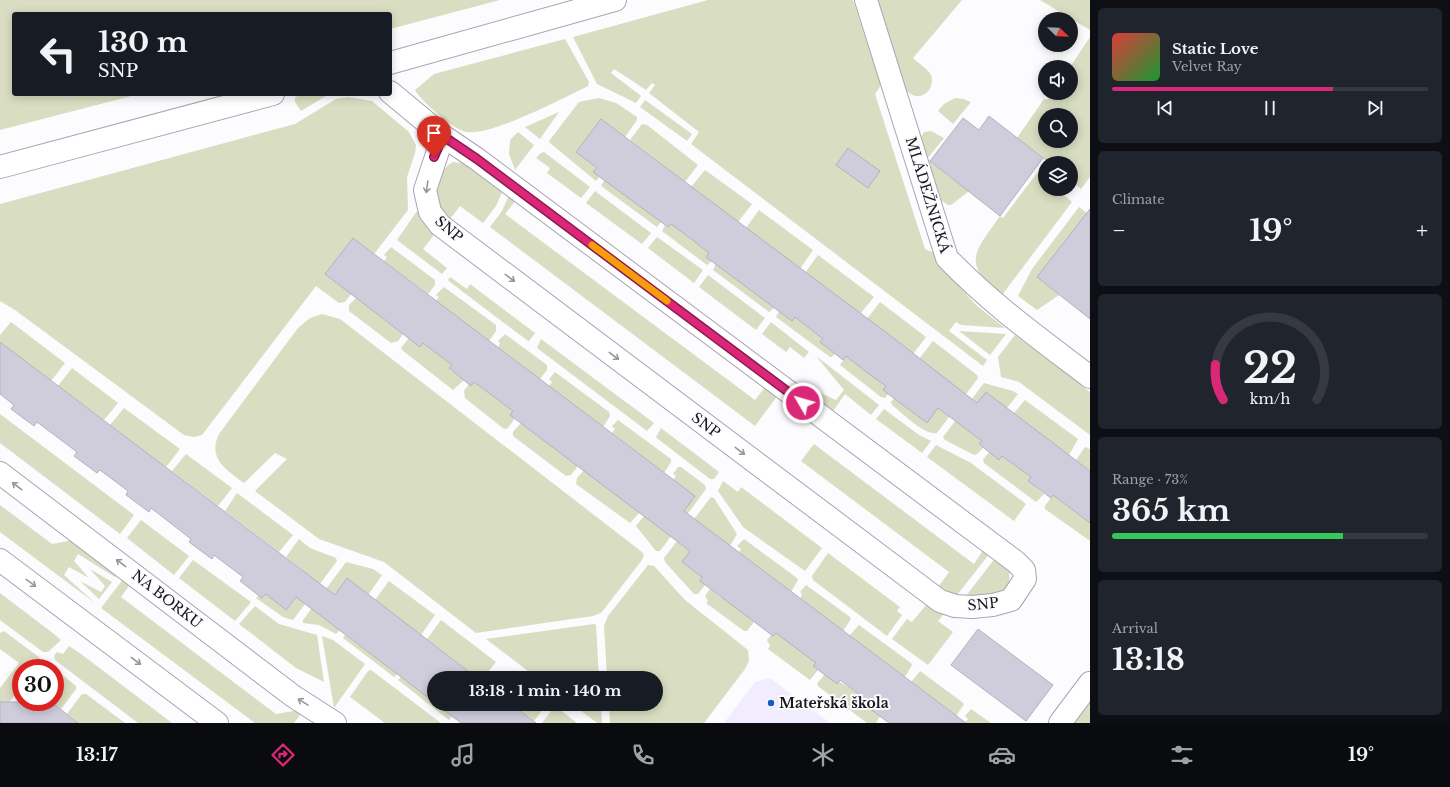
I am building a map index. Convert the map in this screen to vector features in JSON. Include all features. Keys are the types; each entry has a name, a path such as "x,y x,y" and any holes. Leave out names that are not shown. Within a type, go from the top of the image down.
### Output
{"street":[{"path":"392,62 615,0"},
{"name":"MLÁDEŽNICKÁ","path":"866,0 947,258 972,284 1018,322 1090,377"},
{"name":"SNP","path":"392,94 443,136 477,159 1016,562 1024,570 1025,579 1011,600 993,605 972,607 955,606 940,601 440,225 430,212 425,190 443,136"},
{"path":"0,167 266,96"},
{"name":"NA BORKU","path":"0,473 293,696 335,723"},
{"path":"0,560 217,723"},
{"path":"1060,723 1090,683"}],"shaded area":[{"name":"Mateřská škola","path":"770,678 830,723 724,723 755,682"}],"green space":[{"path":"0,0 500,0 392,28 392,12 12,12 12,96 131,96 0,130"},
{"path":"708,0 853,0 881,85 875,94 925,249 936,254 947,273 976,305 1005,328 961,325 956,322 949,331 987,360 983,366 691,144 699,132 649,93 655,85 652,83 646,90 614,69 611,73 641,96 636,103 597,84 573,37"},
{"path":"875,0 962,0 913,58 931,75 931,86 924,94 919,96 913,95 902,84"},
{"path":"1040,0 1090,0 1090,30 1078,23 1078,12 1060,12"},
{"path":"1090,37 1090,177 1081,189 1078,187 1078,156 1040,156 1017,138 1043,100 1078,100 1078,60 1075,60"},
{"path":"565,39 589,82 588,86 506,124 474,132 463,131 437,113 415,90 434,74"},
{"path":"298,96 326,96 301,111 295,102 295,98"},
{"path":"348,97 372,101 409,132 416,145 415,153 407,177 408,210 374,254 353,238 325,274 351,294 345,302 339,303 316,286 202,435 194,437 184,435 15,310 0,301 0,204 295,124 336,99"},
{"path":"599,98 616,103 637,117 637,120 625,137 601,119 576,152 597,168 594,171 600,176 596,181 549,141 579,102"},
{"path":"955,98 971,102 953,124 938,111 944,104"},
{"path":"645,100 692,134 687,141 640,107"},
{"path":"559,112 540,139 525,127"},
{"path":"642,124 647,125 698,165 685,182 630,140"},
{"path":"931,131 944,138 927,159 969,191 951,205 948,205 939,199 920,139 924,132"},
{"path":"518,132 534,145 515,170 509,154 510,140"},
{"path":"544,152 590,187 581,198 547,173 550,168 536,158"},
{"path":"453,162 467,164 503,190 496,206 483,223 460,206 450,219 443,213 439,206 436,198 437,182 441,174"},
{"path":"705,170 752,204 738,222 691,187"},
{"path":"1037,173 1038,196 1065,196 1072,202 1002,295 989,284 981,274 976,266 976,257 978,249 984,239 1000,216 1003,218"},
{"path":"605,179 661,222 657,227 601,186"},
{"path":"595,191 651,233 642,244 586,203"},
{"path":"509,195 516,200 505,214 755,400 766,386 778,395 755,426 490,227 502,211"},
{"path":"1079,207 1087,213 1038,277 1059,295 1037,310 1018,296 1032,269"},
{"path":"759,210 813,250 800,269 746,228"},
{"path":"417,211 434,235 423,249 447,268 442,274 397,240"},
{"path":"671,223 709,253 712,261 707,265 662,231 665,225 668,227"},
{"path":"657,237 703,270 694,283 648,248"},
{"path":"391,247 435,280 435,285 428,294 384,261 387,257 384,255"},
{"path":"818,255 874,297 860,314 805,273"},
{"path":"716,263 774,308 769,312 713,270"},
{"path":"708,275 765,318 756,330 699,287"},
{"path":"450,277 467,289 470,284 535,333 528,341 450,282 448,280"},
{"path":"444,287 496,325 496,331 489,341 436,301 439,297 436,295"},
{"path":"356,298 403,334 398,341 391,343 349,311 349,305"},
{"path":"880,302 926,337 913,354 867,319"},
{"path":"779,311 795,317 823,339 821,342 835,353 832,357 776,317"},
{"path":"322,314 340,319 642,552 644,555 642,560 601,613 593,616 476,633 384,562 319,539 255,491 287,459 275,453 244,483 225,468 217,457 215,450 219,434 298,328 310,318"},
{"path":"11,322 65,363 51,381 0,342 0,335"},
{"path":"771,322 809,352 804,358 790,347 786,352 762,334"},
{"path":"959,331 1006,334 990,355"},
{"path":"505,334 547,365 547,370 540,379 498,347 500,343 498,341"},
{"path":"1015,335 1090,392 1090,435 1019,382 1001,377 998,357"},
{"path":"409,338 420,347 423,343 452,365 449,369 464,380 453,390 402,350 401,348"},
{"path":"541,339 654,423 647,431 537,348"},
{"path":"933,341 977,375 978,378 937,433 926,431 920,427 907,418 892,405 891,402 894,398 927,423 919,359"},
{"path":"816,356 879,405 871,415 845,394 833,411 795,382 836,400 844,390"},
{"path":"846,356 886,386 883,390 888,394 885,398 881,397 840,365"},
{"path":"72,368 118,403 104,420 58,386"},
{"path":"555,372 609,412 610,416 603,427 549,386 552,382 549,379"},
{"path":"474,382 513,411 515,418 508,428 504,429 465,398 464,391 469,384 472,385"},
{"path":"984,383 1013,391 1018,394 1007,408 986,392 960,424 982,441 979,445 983,448 974,455 945,440 943,437"},
{"path":"1025,400 1078,439 1069,455 1014,413"},
{"path":"124,408 180,449 166,467 110,425"},
{"path":"884,409 919,435 931,441 922,453 876,419"},
{"path":"0,414 134,515 120,534 0,443"},
{"path":"618,420 671,459 671,462 664,473 612,433 615,429 612,426"},
{"path":"521,423 578,466 571,475 566,476 513,436 513,432"},
{"path":"661,428 719,472 714,479 710,479 658,439 656,437"},
{"path":"814,444 974,564 984,549 990,553 957,595 939,586 949,572 801,461"},
{"path":"936,445 971,463 1026,504 1014,521 927,457"},
{"path":"1085,447 1090,449 1090,471 1076,460"},
{"path":"989,452 999,460 1002,456 1031,477 1028,481 1044,494 1036,502 984,463 983,460"},
{"path":"186,454 232,488 218,506 172,471"},
{"path":"678,467 681,467 705,485 706,489 660,551 656,551 636,526 676,476 673,474"},
{"path":"584,470 640,512 630,523 576,484 577,478"},
{"path":"723,481 738,492 741,487 822,548 805,571 743,527 718,491"},
{"path":"237,493 293,535 279,552 225,511"},
{"path":"1053,495 1090,523 1090,541 1045,509 1045,506"},
{"path":"711,497 714,498 737,534 730,546 706,528 682,562 702,577 700,581 705,585 698,594 694,594 665,562 664,558"},
{"path":"0,505 52,544 73,540 117,574 115,577 78,554 74,561 89,578 69,567 64,575 95,603 0,532"},
{"path":"141,520 189,556 174,575 127,538"},
{"path":"299,539 310,548 336,558 337,561 293,620 283,617 256,598 259,595 263,598 266,594 286,610 311,577 286,557"},
{"path":"744,539 797,578 798,580 791,592 739,552 741,549 737,546"},
{"path":"828,553 900,607 897,611 902,615 887,636 813,580 812,576"},
{"path":"996,557 1009,570 1009,582 1004,591 998,597 966,596"},
{"path":"193,560 251,602 235,621 179,578"},
{"path":"346,562 373,569 382,575 368,595 347,579 320,615 340,630 336,634 319,625 303,623 303,620"},
{"path":"648,565 654,566 685,600 748,650 749,661 745,669 704,723 610,723 609,711 663,711 663,671 607,671 604,626 608,616"},
{"path":"90,569 112,582 99,599 80,581 101,592 105,586"},
{"path":"124,578 131,583 121,597 276,714 300,710 300,715 294,723 255,723 101,608"},
{"path":"389,581 435,615 421,635 375,600"},
{"path":"806,585 850,617 851,619 843,631 800,599 802,594 800,592"},
{"path":"710,589 721,598 724,594 753,615 750,619 754,622 747,631 744,631 706,603 708,601 705,596"},
{"path":"0,593 61,640 48,652 43,652 0,620"},
{"path":"927,604 944,614 938,621 953,632 928,665 892,639 907,619 912,622"},
{"path":"255,606 279,624 317,635 324,682 296,668 239,624"},
{"path":"441,620 496,662 489,671 468,671 427,639"},
{"path":"594,624 596,625 599,671 528,671 486,639"},
{"path":"859,625 911,663 912,665 905,677 849,636"},
{"path":"4,631 40,659 14,659 0,649 0,633"},
{"path":"776,633 816,663 813,666 818,670 810,680 768,649 770,646 767,640 771,635 773,636"},
{"path":"345,635 372,655 394,666 392,670 397,674 394,677 343,638"},
{"path":"322,636 333,640 365,664 334,708"},
{"path":"69,646 172,723 138,723 64,667 64,659 55,659 54,656 57,652 63,654"},
{"path":"371,670 441,723 385,723 350,697 368,671"},
{"path":"920,671 964,704 956,716 911,682"},
{"path":"12,672 12,699 0,714 0,688"},
{"path":"824,675 848,687 868,703 880,716 876,723 867,723 819,687 817,684"},
{"path":"64,676 76,686 76,689 64,705"},
{"path":"401,677 414,687 417,684 427,692 427,703 398,680"},
{"path":"82,694 86,694 125,723 79,723 67,714"},
{"path":"1090,694 1090,723 1069,723"},
{"path":"971,709 991,723 965,723 968,719 965,716"},
{"path":"438,711 446,711 452,716 449,720"},
{"path":"521,711 542,711 534,721"},
{"path":"551,711 561,711 577,723 542,723"},
{"path":"581,711 601,711 602,723 597,723"}],"building":[{"path":"989,116 1040,156 1038,156 1038,165 1000,216 930,161 963,118 979,130"},
{"path":"601,119 891,336 977,403 986,392 1090,471 1090,523 1053,495 1051,498 1028,481 1031,477 1002,456 999,460 979,444 982,441 938,408 927,423 883,390 886,386 846,356 843,360 820,342 823,339 795,317 792,321 706,257 709,253 690,238 671,224 668,227 593,172 597,168 576,152"},
{"path":"848,148 880,171 868,188 836,165"},
{"path":"1090,209 1090,319 1037,277"},
{"path":"353,238 695,496 684,511 966,723 889,723 865,705 868,701 840,680 837,684 813,666 816,663 776,633 773,636 700,581 702,577 682,562 690,551 510,415 513,411 474,382 471,386 449,368 452,365 423,343 420,347 325,274"},
{"path":"0,342 335,595 347,578 468,671 427,671 427,697 296,597 286,610 266,594 262,598 240,581 243,577 214,555 212,559 189,542 191,539 151,508 149,512 126,495 128,491 100,470 97,473 74,456 77,452 37,422 34,426 11,409 14,405 0,394"},
{"path":"978,629 1053,685 1026,721 951,665"},
{"path":"0,702 12,702 12,711 63,711 78,723 0,723"},
{"path":"445,711 520,711 536,723 461,723"}],"slow traffic":[{"path":"592,245 667,301"}],"place":[{"name":"Mateřská škola","path":"771,703"}],"route":[{"path":"434,157 443,136 477,159 562,222 803,403"}]}
